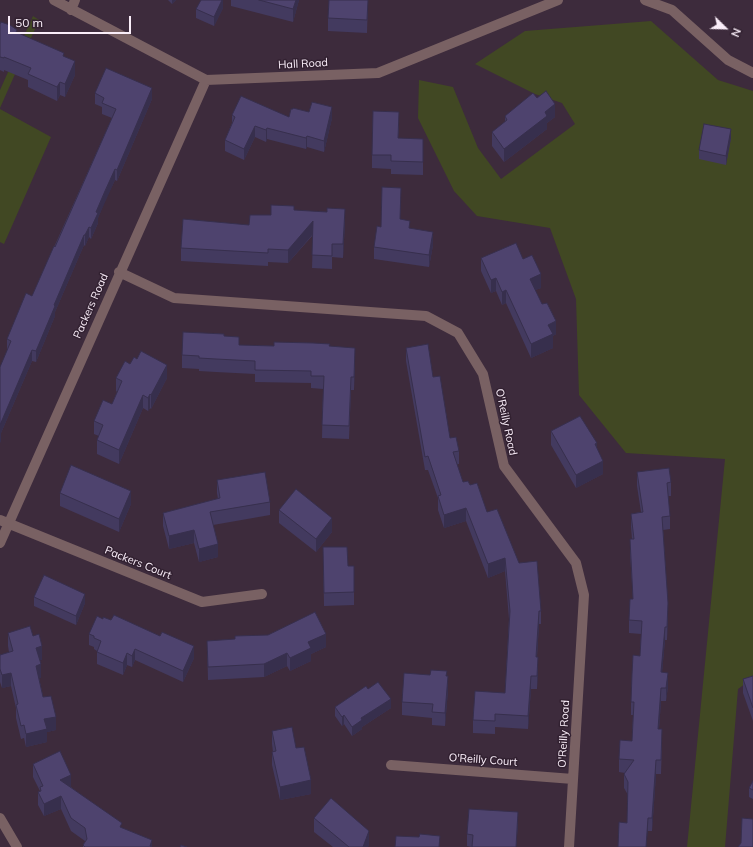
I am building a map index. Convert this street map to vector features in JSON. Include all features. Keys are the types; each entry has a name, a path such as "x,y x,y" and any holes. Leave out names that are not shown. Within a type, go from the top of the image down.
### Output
{"street":[{"name":"Hall Road","path":"54,0 206,80 378,73 558,0"},
{"path":"71,10 76,0"},
{"path":"644,0 672,10 728,60 753,73"},
{"name":"Packers Road","path":"0,543 4,522 206,80"},
{"name":"O'Reilly Road","path":"119,272 174,298 426,316 458,333 483,374 504,466 576,563 584,595 569,847"},
{"name":"Packers Court","path":"4,522 202,602 262,594"},
{"name":"O'Reilly Court","path":"391,765 573,779"},
{"path":"0,818 17,847"}],"green space":[{"path":"33,16 39,20 0,108 0,90"},
{"path":"651,21 718,80 753,91 753,678 738,689 725,847 687,847 725,459 626,453 579,395 576,299 550,228 477,216 454,191 418,118 419,80 453,87 478,148 501,179 575,124 562,103 535,94 475,64 525,31"},
{"path":"0,109 51,137 4,244 0,242"}],"building":[{"path":"201,0 222,0 214,17 196,9"},
{"path":"259,0 296,0 293,9"},
{"path":"329,0 368,0 367,20 328,18"},
{"path":"1,22 10,25 17,30 16,32 64,53 63,56 75,61 65,84 60,82 57,87 28,74 31,68 4,57 0,57"},
{"path":"106,68 152,88 117,170 115,169 105,191 96,212 98,213 91,228 89,227 84,235 36,351 32,350 0,425 0,367 11,341 7,339 26,293 32,296 116,109 102,103 104,98 95,93"},
{"path":"546,91 555,104 545,112 547,116 504,149 492,132 507,120 505,116 533,93 537,98"},
{"path":"241,96 289,117 291,109 293,108 309,112 312,102 332,107 324,141 267,128 266,130 255,126 244,149 225,140 235,117 232,115"},
{"path":"373,111 399,112 398,138 423,139 423,162 391,161 391,155 372,155"},
{"path":"704,124 731,129 726,156 699,150"},
{"path":"382,187 401,188 400,219 410,221 409,228 433,232 429,255 374,247 377,226 381,227"},
{"path":"271,205 294,206 294,210 327,212 327,208 345,209 343,244 332,244 332,256 312,255 313,221 288,250 268,249 268,253 181,248 183,219 249,225 250,215 271,215"},
{"path":"516,243 523,259 532,255 541,274 530,279 542,304 547,303 556,321 548,325 553,334 531,344 506,290 502,292 496,278 491,280 481,258"},
{"path":"183,332 224,334 224,336 239,337 239,345 274,346 274,342 313,343 355,348 354,377 351,377 349,426 322,425 324,376 311,376 311,371 255,370 255,361 199,358 199,356 182,355"},
{"path":"428,344 433,377 440,376 450,438 456,437 459,451 453,452 463,482 468,481 470,485 477,483 487,512 497,509 519,563 537,561 541,611 539,611 536,657 538,657 537,676 531,676 528,716 495,714 495,721 473,720 475,691 505,693 510,611 505,558 488,564 466,508 444,515 438,496 441,495 428,456 425,457 406,348"},
{"path":"141,351 167,365 151,395 150,394 148,398 143,395 119,450 97,440 103,425 94,421 103,400 112,404 122,381 116,378 125,361 130,364 134,357 137,359"},
{"path":"580,416 597,443 595,444 603,461 576,475 551,431"},
{"path":"71,465 131,491 119,519 60,493"},
{"path":"669,468 671,482 667,483 670,516 662,517 668,603 667,627 665,627 661,672 668,673 666,688 661,688 658,729 662,729 661,760 656,760 652,818 648,818 646,847 618,847 619,822 627,823 628,782 624,774 634,760 619,759 620,740 632,741 634,702 631,702 633,655 640,656 642,621 629,620 630,599 633,599 630,539 634,539 631,514 643,512 637,472"},
{"path":"265,472 270,502 210,512 218,544 199,549 194,530 169,536 163,513 220,498 217,480"},
{"path":"296,489 332,518 316,539 279,510"},
{"path":"323,547 347,547 348,566 354,566 354,592 324,593"},
{"path":"44,575 85,594 76,616 34,597"},
{"path":"315,612 326,634 308,642 311,648 290,658 287,653 264,664 208,667 207,641 235,639 235,636 268,635"},
{"path":"114,615 160,636 162,632 194,646 183,671 135,649 132,656 127,653 123,663 97,652 101,641 89,634 97,616 103,619 103,617 111,620"},
{"path":"30,626 33,636 39,634 42,646 36,648 41,664 36,666 43,697 51,696 56,717 44,719 47,729 26,734 24,725 21,726 11,673 2,675 0,669 0,655 13,651 8,633"},
{"path":"431,670 447,671 446,676 448,676 445,713 432,712 433,704 402,702 404,673 430,675"},
{"path":"753,676 753,708 743,679"},
{"path":"378,682 391,699 361,718 362,720 352,727 344,715 342,717 335,707 366,686 368,689"},
{"path":"292,727 296,748 304,747 311,780 280,787 272,752 276,751 272,731"},
{"path":"60,751 71,775 60,780 122,823 120,827 152,840 150,846 152,847 85,847 83,845 87,839 85,828 71,818 61,796 44,804 38,792 41,791 40,787 43,786 33,764"},
{"path":"753,781 753,790 749,788"},
{"path":"331,798 369,831 363,847 349,847 314,818"},
{"path":"469,809 518,812 516,847 472,847 473,835 467,834"},
{"path":"742,818 753,819 753,847 738,847 741,843"},
{"path":"420,834 440,836 439,847 395,847 396,836 419,837"}]}
